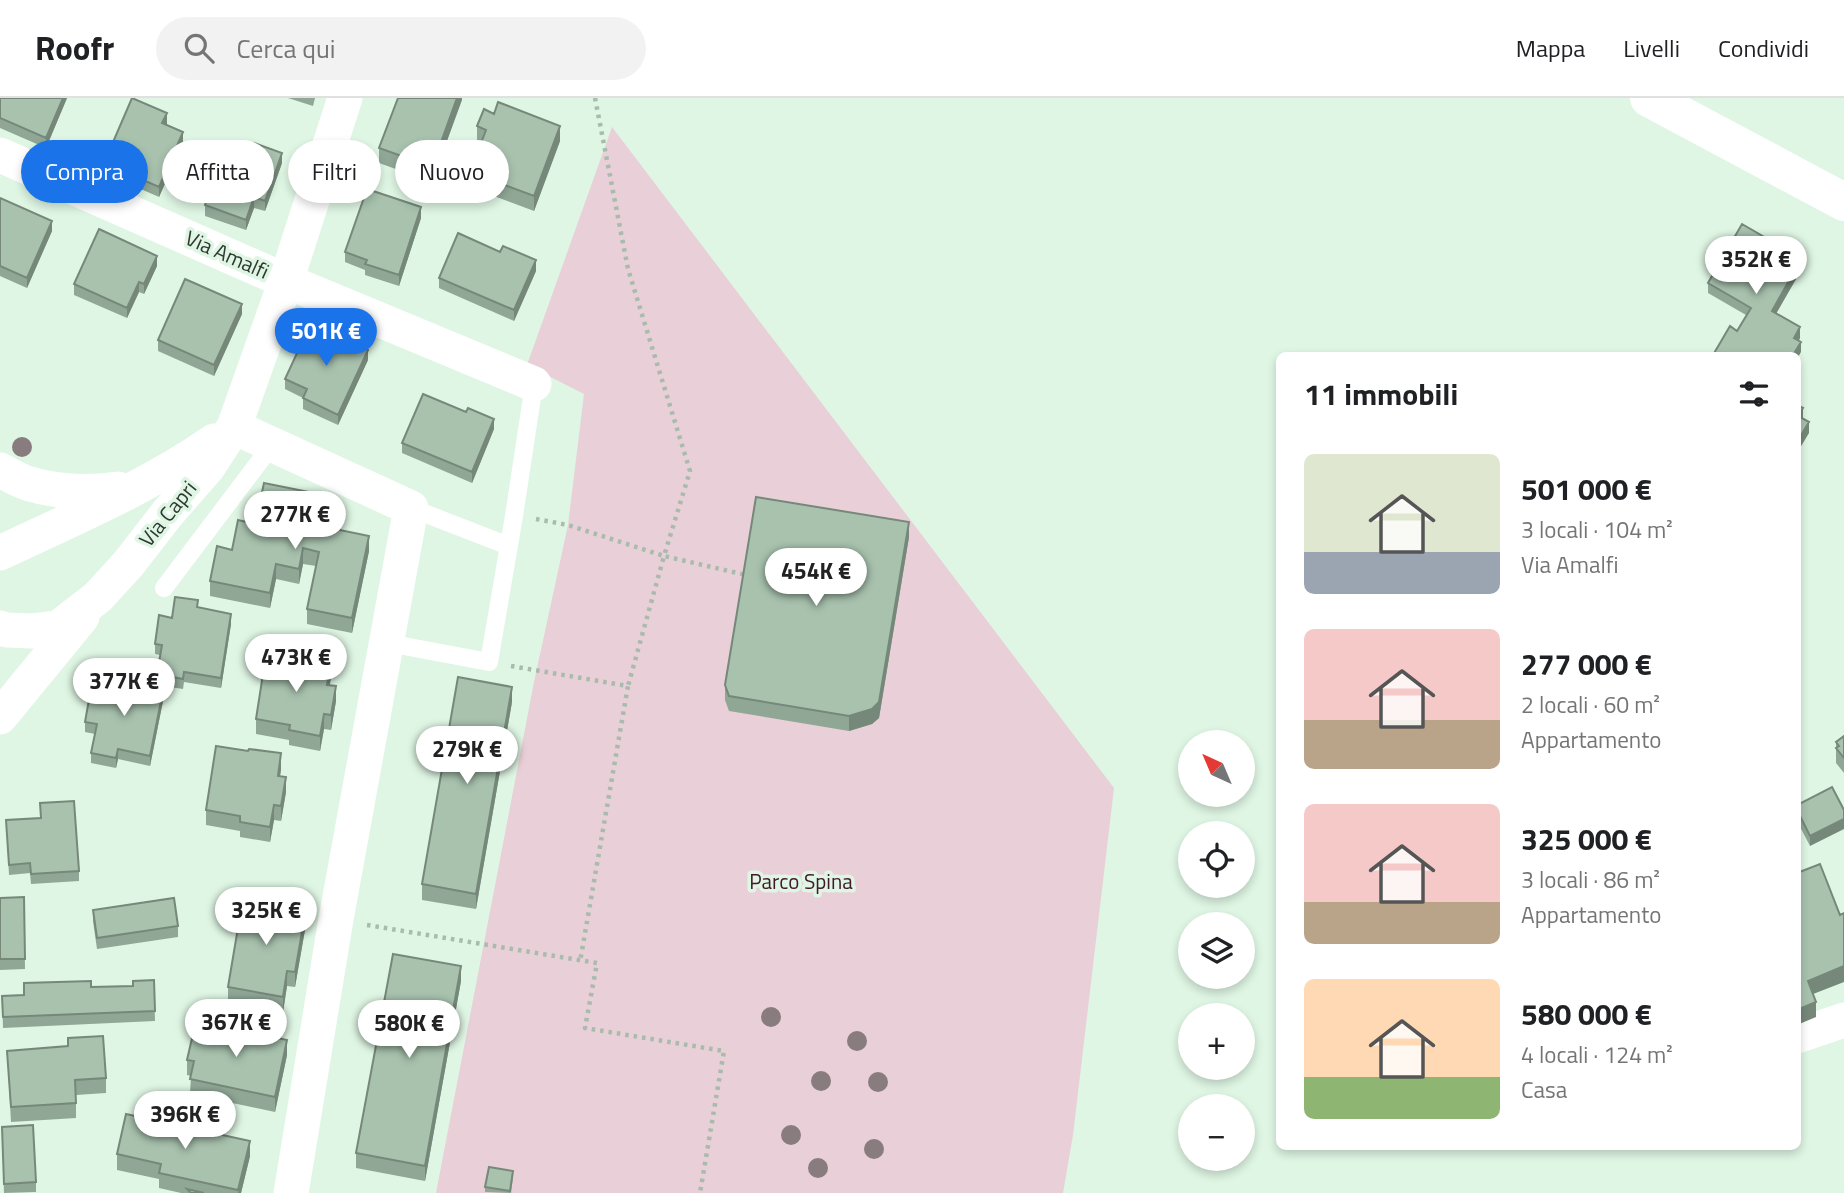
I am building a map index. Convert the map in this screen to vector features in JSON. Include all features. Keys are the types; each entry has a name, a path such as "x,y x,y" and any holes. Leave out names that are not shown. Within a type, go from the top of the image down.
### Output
{"street":[{"name":"Via Capri","path":"0,717 208,467 237,417 286,281 345,98"},
{"path":"1649,98 1844,202"},
{"name":"Via Amalfi","path":"0,155 286,281 534,384"},
{"name":"Via Capri","path":"0,554 180,464 237,417"},
{"path":"237,417 272,445 411,508 336,919 291,1193"},
{"name":"Via Capri","path":"0,470 29,484 53,489 89,493 139,486"},
{"name":"Via Capri","path":"0,628 32,631 58,628 98,597"},
{"path":"1801,1035 1844,1020"}],"lane":[{"path":"388,643 489,662 534,384"},
{"path":"164,588 272,445"},
{"path":"411,508 509,546"}],"path":[{"path":"580,962 628,686 690,471 628,269 595,98"},
{"path":"514,516 568,525 664,556 746,576"},
{"path":"489,662 628,686"},
{"path":"336,919 597,963 585,1028 724,1051 700,1193"}],"green space":[{"name":"Parco Spina","path":"612,127 1114,788 1073,1135 1063,1193 436,1193 534,682 568,525 584,394 527,365"}],"building":[{"path":"0,98 63,98 46,138 0,118"},
{"path":"132,98 167,113 162,123 183,132 180,140 162,140 162,180 159,187 148,182 148,140 114,140"},
{"path":"398,98 457,98 442,140 395,140 395,154 381,149"},
{"path":"498,102 560,126 534,196 509,187 509,140 482,140 486,130 477,126 484,109 494,114"},
{"path":"274,150 282,153 274,176"},
{"path":"381,194 395,198 395,203 409,203 421,207 399,275 365,264 367,260 345,252 362,203 381,203"},
{"path":"0,198 52,221 27,278 0,266"},
{"path":"206,203 252,203 246,220 205,205"},
{"path":"1742,224 1790,252 1785,262 1796,268 1772,311 1800,327 1794,338 1801,342 1795,352 1715,352 1730,326 1737,331 1751,308 1708,283"},
{"path":"99,229 157,256 144,284 139,282 127,308 74,284"},
{"path":"458,233 500,252 503,246 536,260 514,310 439,278"},
{"path":"185,279 242,304 214,365 158,340"},
{"path":"311,323 368,350 338,415 303,398 307,389 285,379"},
{"path":"423,394 466,412 468,408 494,419 472,472 402,443"},
{"path":"1801,418 1809,422 1801,435"},
{"path":"264,483 309,492 307,503 334,509 330,528 369,536 352,618 307,609 319,552 303,548 299,569 276,564 270,593 210,581 217,546 232,550 238,520 255,524"},
{"path":"756,497 909,522 879,702 872,709 849,716 729,696 725,685"},
{"path":"175,597 198,600 197,607 231,614 221,678 184,672 183,679 157,674 162,645 155,644 159,615 172,618"},
{"path":"266,655 331,662 327,685 336,686 331,715 324,714 320,736 289,730 290,725 256,719"},
{"path":"109,673 131,678 130,684 163,691 150,756 118,749 116,758 91,753 97,724 85,722 90,694 105,697"},
{"path":"458,677 512,687 476,894 422,884"},
{"path":"1844,736 1844,758 1836,748 1839,746 1836,742"},
{"path":"216,746 281,753 278,776 286,777 281,806 274,805 270,827 240,822 240,816 206,810"},
{"path":"1832,787 1844,810 1844,819 1810,836 1801,818 1801,803"},
{"path":"74,801 79,871 31,874 30,863 9,865 6,820 41,818 40,803"},
{"path":"1820,864 1840,915 1844,913 1844,966 1808,981 1816,1002 1801,1008 1801,871"},
{"path":"24,897 25,959 0,959 0,898"},
{"path":"174,898 178,926 97,938 93,910"},
{"path":"243,898 306,909 295,972 287,971 283,997 228,987"},
{"path":"393,954 461,966 425,1166 356,1153"},
{"path":"154,980 155,1011 3,1017 2,996 24,995 24,983 91,981 91,987 133,986 133,981"},
{"path":"196,1021 287,1040 275,1097 190,1079 194,1061 187,1060"},
{"path":"103,1036 106,1078 75,1080 76,1103 11,1107 7,1051 68,1046 68,1038"},
{"path":"126,1114 250,1141 238,1190 159,1173 161,1164 117,1154"},
{"path":"33,1125 36,1182 4,1184 2,1127"},
{"path":"489,1167 513,1171 510,1191 485,1187"}]}
